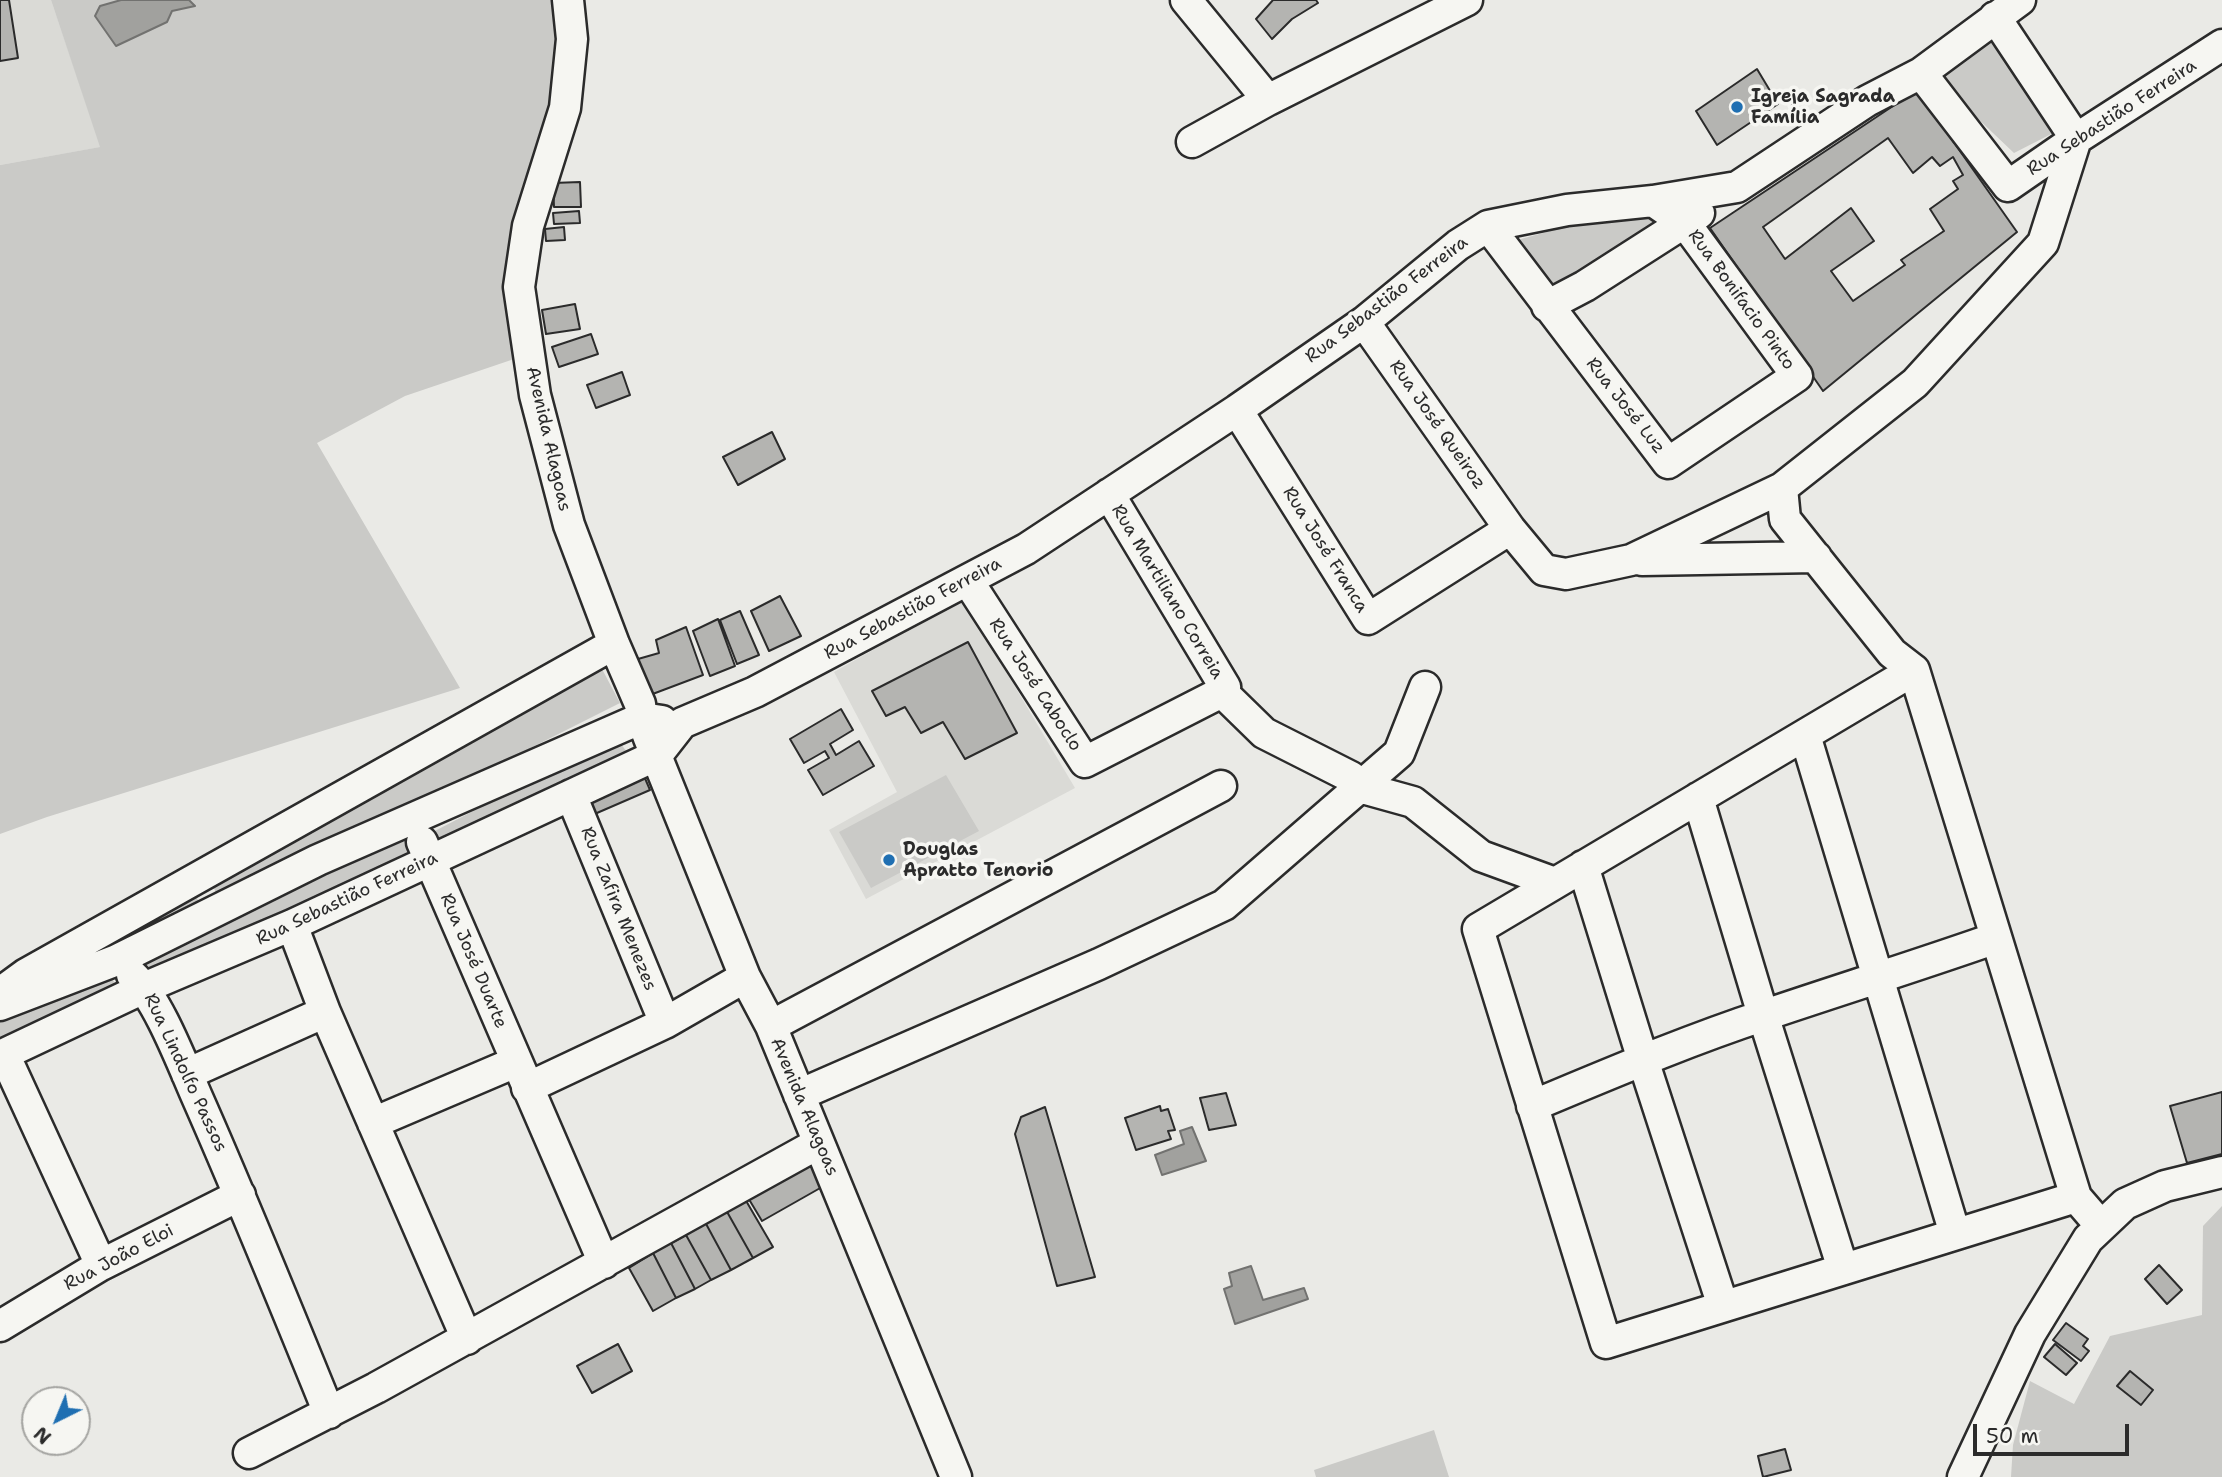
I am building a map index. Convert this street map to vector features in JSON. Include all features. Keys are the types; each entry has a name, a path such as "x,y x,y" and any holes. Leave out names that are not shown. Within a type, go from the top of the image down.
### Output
{"street":[{"name":"Avenida Alagoas","path":"568,0 572,39 565,108 528,226 519,287 535,395 569,526 745,977 771,1026 956,1477"},
{"path":"1186,0 1268,100"},
{"path":"1921,72 2020,0"},
{"path":"1192,142 1448,4"},
{"path":"1631,560 1782,488 1915,383 2043,243 2076,139 1995,17"},
{"name":"Rua Sebastião Ferreira","path":"2,1055 146,987 292,925 571,795 647,729 682,723 755,692 1026,549 1237,410 1364,322 1458,245 1488,226 1567,210 1653,201 1737,187 1867,101 1921,72 2008,186 2222,45"},
{"name":"Rua Bonifacio Pinto","path":"1547,306 1585,286 1737,187"},
{"name":"Rua Bonifacio Pinto","path":"1653,201 1685,223 1797,376"},
{"name":"Rua José Luz","path":"1488,226 1668,463 1797,376"},
{"name":"Rua José Queiroz","path":"1364,322 1510,529 1544,570 1566,574 1631,560"},
{"name":"Rua José Franca","path":"1237,410 1368,619 1510,529"},
{"path":"1782,488 1785,519 1892,653 1914,670 2076,1197 2101,1226"},
{"name":"Rua Martiliano Correia","path":"1109,494 1224,691 1264,733 1351,777 1359,787"},
{"path":"1631,560 1816,557"},
{"name":"Rua José Caboclo","path":"968,581 1085,762 1224,691"},
{"path":"0,993 26,974 614,644"},
{"path":"1914,670 1478,929 1532,1106 1606,1343 2076,1197"},
{"path":"799,1095 1099,964 1224,905 1399,753 1425,687"},
{"path":"0,1005 117,960 318,860 412,820 647,729"},
{"path":"1805,735 1955,1234"},
{"path":"771,1026 1221,786"},
{"path":"1359,787 1413,802 1481,856 1555,883"},
{"name":"Rua Zafira Menezes","path":"571,795 665,1023"},
{"path":"1698,797 1843,1269"},
{"name":"Rua José Duarte","path":"412,820 604,1263"},
{"path":"1583,866 1723,1306"},
{"path":"197,877 217,909"},
{"path":"292,925 325,1012 467,1339"},
{"path":"1532,1106 1643,1060 1763,1015 1880,979 1996,938"},
{"name":"Rua Lindolfo Passos","path":"117,960 146,987 187,1074 240,1195 329,1413"},
{"path":"373,1123 521,1075 665,1023 745,977"},
{"path":"187,1074 325,1012"},
{"path":"2,1055 101,1265"},
{"path":"249,1453 467,1339 820,1143"},
{"path":"1964,1477 2030,1334 2088,1239 2124,1204 2165,1185 2222,1172"},
{"name":"Rua João Eloi","path":"0,1326 101,1265 240,1195"}],"shaded area":[{"path":"0,0 51,0 101,147 0,165"},
{"path":"51,0 558,0 564,39 553,110 527,184 508,250 517,358 405,396 317,443 460,688 0,834 0,165 100,147"},
{"path":"121,0 189,0 195,6 172,11 167,22 116,46 95,16 100,6"},
{"path":"1996,30 2063,128 2014,153 1931,74"},
{"path":"1654,216 1667,226 1554,295 1510,242 1565,227"},
{"path":"963,599 1075,788 866,899 829,830 897,792 834,672"},
{"path":"602,669 620,703 457,785 218,897 213,886"},
{"path":"616,737 629,755 440,851 429,834"},
{"name":"Douglas Apratto Tenorio","path":"946,775 979,831 871,888 839,832"},
{"path":"405,841 416,860 148,976 138,961 259,897"},
{"path":"195,893 201,908 64,973 119,930"},
{"path":"105,969 120,990 0,1046 0,1019"},
{"path":"1192,1127 1206,1161 1162,1175 1155,1155 1184,1144 1180,1131"},
{"path":"2222,1206 2222,1477 2011,1477 2013,1445 2030,1381 2074,1404 2110,1336 2202,1315 2203,1226"},
{"path":"1251,1266 1263,1300 1304,1288 1308,1299 1235,1324 1224,1289 1232,1286 1229,1273"},
{"path":"1434,1430 1449,1477 1316,1477 1314,1470"}],"building":[{"path":"0,0 9,0 18,58 0,61"},
{"path":"1273,0 1316,0 1318,3 1292,19 1272,39 1256,19"},
{"name":"Igreja Sagrada Família","path":"1757,69 1778,104 1717,145 1696,111"},
{"path":"1917,90 2017,232 1823,391 1710,228"},
{"path":"1888,138 1913,173 1932,157 1940,166 1953,157 1963,175 1953,181 1958,189 1930,209 1944,231 1901,260 1905,265 1853,301 1831,271 1874,241 1851,208 1785,259 1763,227"},
{"path":"580,182 581,207 554,207 553,183"},
{"path":"579,211 580,223 554,224 553,213"},
{"path":"564,227 565,240 546,241 545,229"},
{"path":"575,304 580,329 546,334 542,310"},
{"path":"591,334 598,354 559,367 552,347"},
{"path":"622,372 630,395 596,408 587,385"},
{"path":"772,432 785,459 738,485 723,457"},
{"path":"780,596 801,636 769,651 751,611"},
{"path":"740,611 759,655 737,664 720,620"},
{"path":"718,619 735,666 710,676 693,631"},
{"path":"686,627 703,675 650,695 638,659 659,653 656,640"},
{"path":"968,642 1017,733 965,759 943,722 921,733 905,707 886,716 872,691"},
{"path":"841,709 853,730 830,744 836,755 859,741 874,766 823,795 808,770 829,758 825,751 804,763 790,739"},
{"path":"641,769 650,790 590,816 579,797"},
{"path":"2222,1092 2222,1154 2187,1163 2170,1106"},
{"path":"1226,1093 1236,1125 1209,1130 1200,1098"},
{"path":"1160,1106 1161,1111 1168,1109 1175,1130 1168,1131 1171,1139 1136,1150 1125,1118"},
{"path":"1045,1107 1095,1277 1057,1286 1015,1134 1021,1117"},
{"path":"811,1160 822,1187 762,1221 747,1196"},
{"path":"745,1199 773,1247 753,1258 726,1210"},
{"path":"726,1210 753,1258 731,1270 705,1222"},
{"path":"705,1222 731,1270 711,1280 686,1235"},
{"path":"686,1235 711,1280 695,1289 671,1243"},
{"path":"671,1243 695,1289 676,1298 653,1253"},
{"path":"653,1253 676,1298 653,1311 629,1268"},
{"path":"2159,1265 2182,1290 2167,1304 2145,1279"},
{"path":"2066,1323 2088,1339 2083,1346 2089,1351 2081,1361 2053,1340"},
{"path":"618,1344 632,1371 592,1393 577,1366"},
{"path":"2055,1344 2077,1363 2066,1375 2044,1357"},
{"path":"2130,1371 2153,1390 2141,1405 2117,1386"},
{"path":"1785,1449 1791,1470 1763,1477 1758,1456"}],"place":[{"name":"Igreja Sagrada Família","path":"1737,107"},
{"name":"Douglas Apratto Tenorio","path":"889,860"}]}
